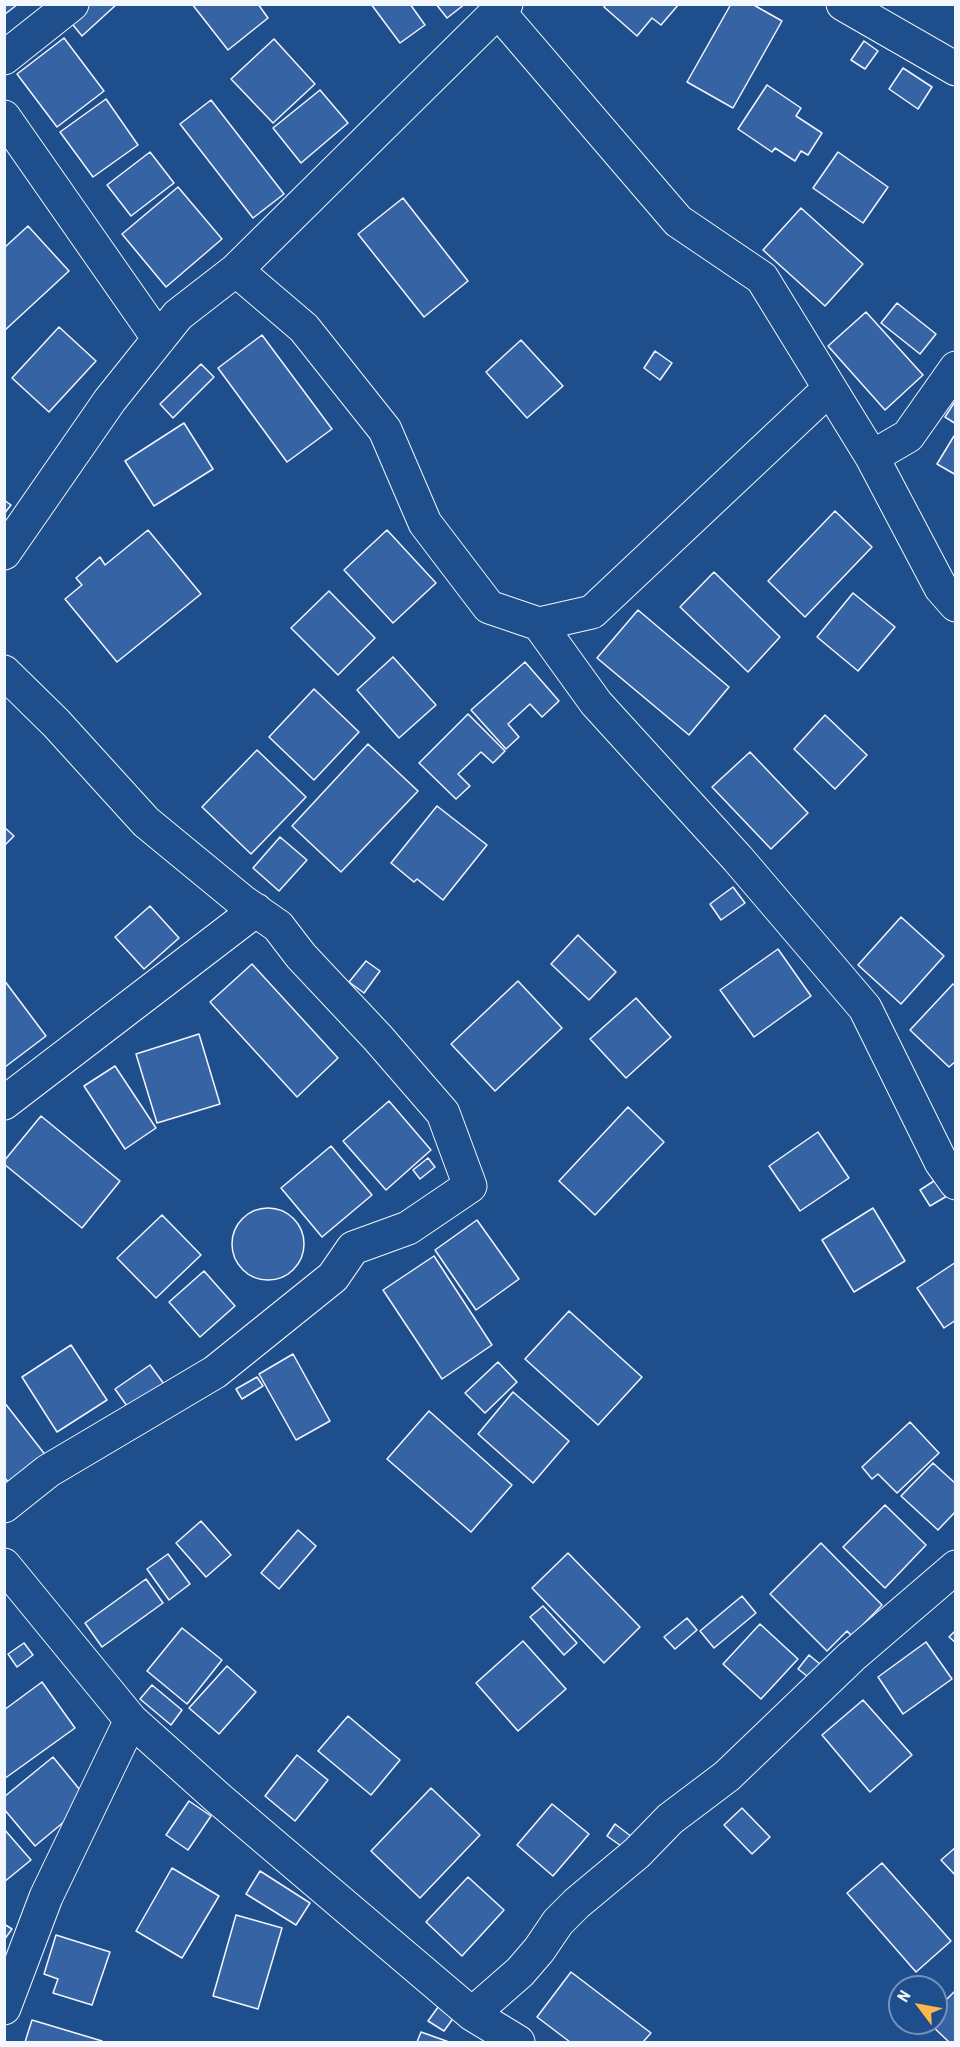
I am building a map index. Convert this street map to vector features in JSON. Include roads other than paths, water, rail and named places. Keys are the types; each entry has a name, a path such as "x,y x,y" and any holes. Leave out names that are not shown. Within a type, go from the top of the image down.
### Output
{"street":[{"path":"4,58 72,4"},
{"path":"843,4 956,69"},
{"path":"4,553 110,400 178,315 236,270 502,8 678,221 762,278 872,457 941,588 956,605"},
{"path":"4,117 159,339"},
{"path":"236,270 304,328 385,430 425,523 489,607 539,624 592,612 830,389"},
{"path":"872,457 908,436 956,368"},
{"path":"539,624 596,703 738,859 865,1008 941,1162 956,1183"},
{"path":"4,672 56,723 146,822 242,901 278,926 301,956 378,1038 443,1113 470,1186 408,1228 353,1248 333,1277 215,1372 48,1471 4,1506"},
{"path":"4,1103 256,910"},
{"path":"4,1564 131,1720 218,1798 472,2014 518,2043"},
{"path":"472,2014 520,1972 539,1950 558,1922 577,1903 637,1853 670,1819 727,1776 851,1657 956,1567"},
{"path":"4,2008 46,1897 131,1720"}]}
